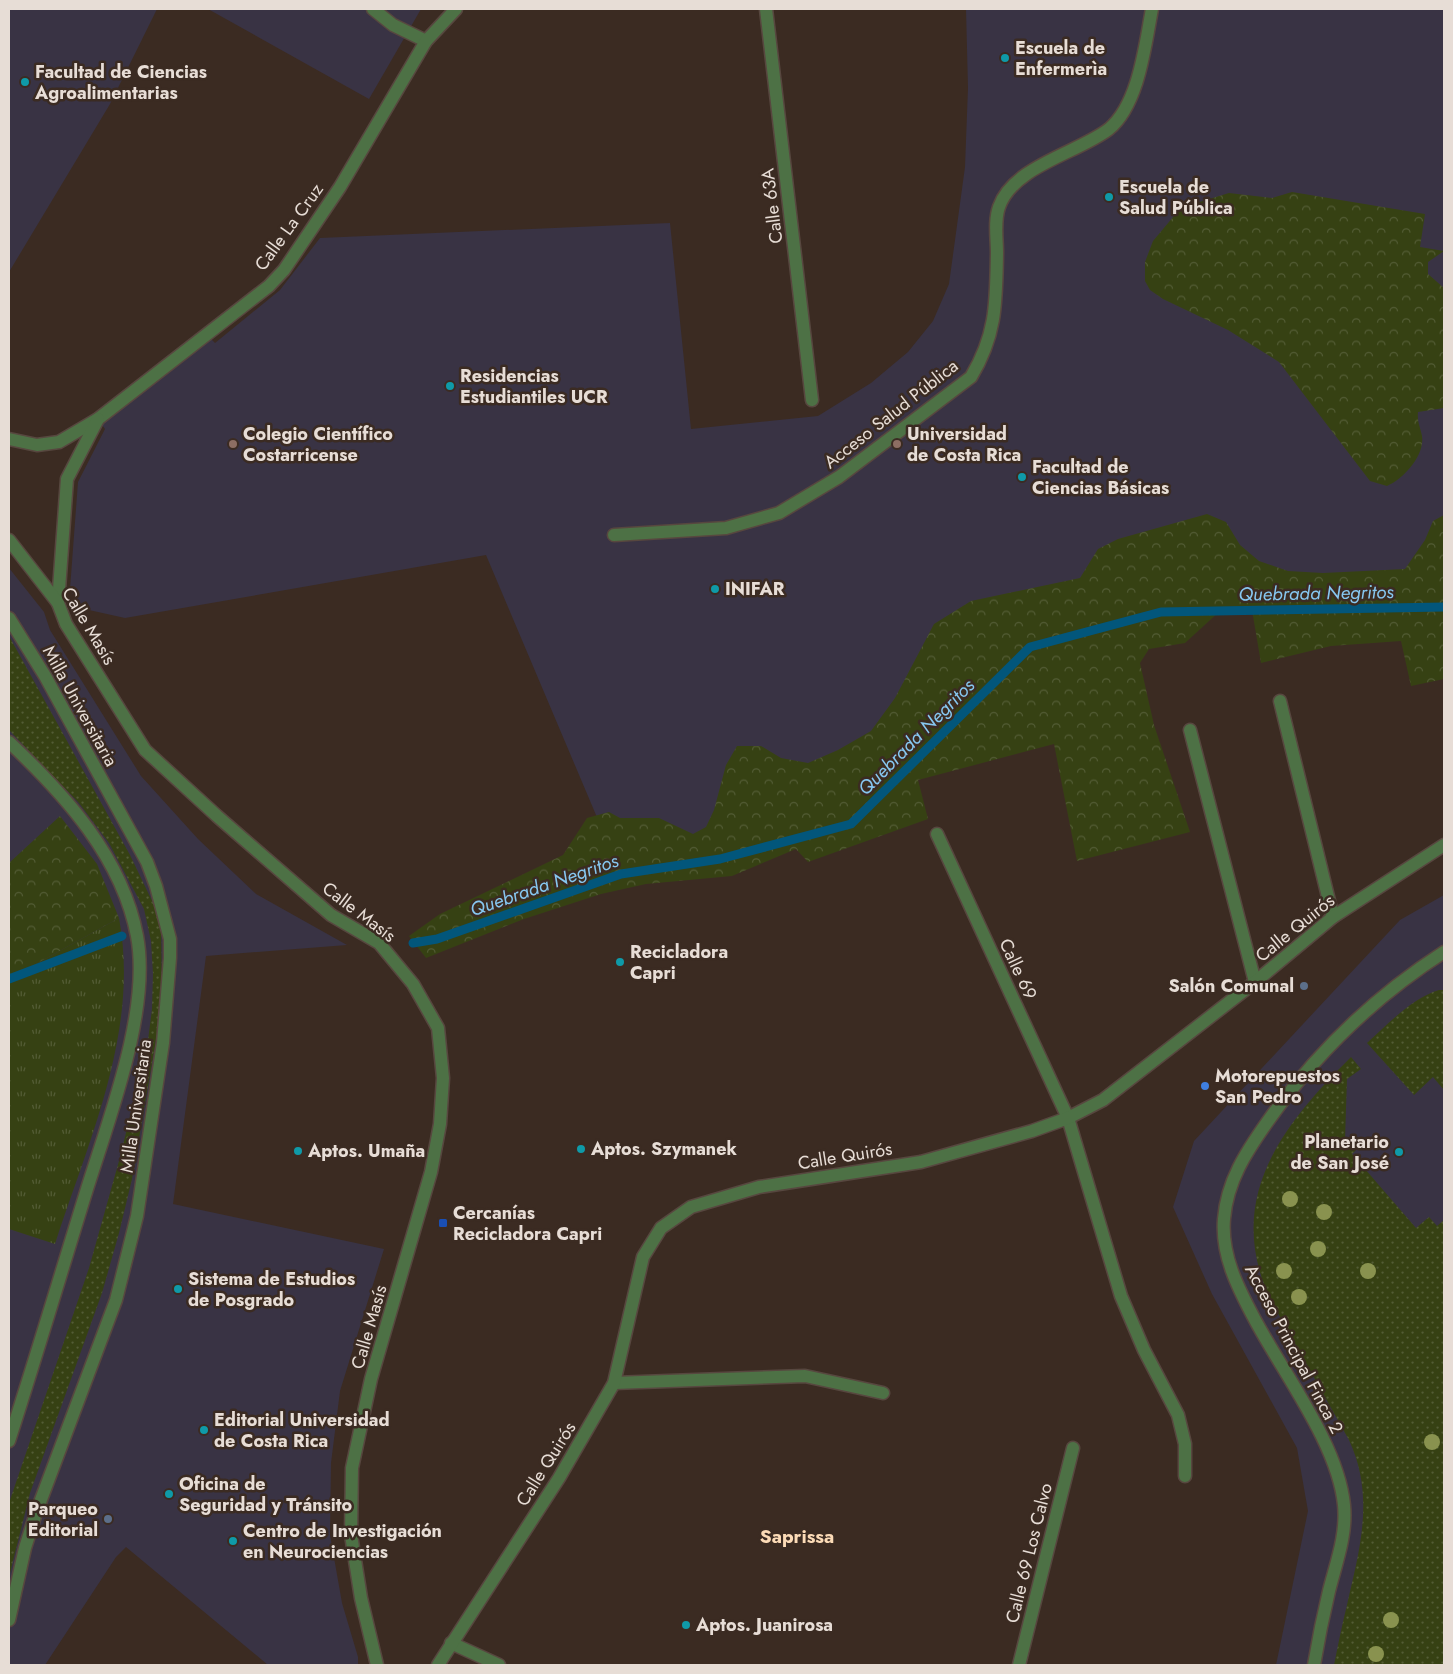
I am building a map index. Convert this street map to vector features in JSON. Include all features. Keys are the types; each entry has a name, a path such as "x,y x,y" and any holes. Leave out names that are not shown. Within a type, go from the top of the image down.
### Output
{"street":[{"path":"373,9 393,25 426,41"},
{"name":"Calle La Cruz","path":"9,439 37,445 59,442 98,419 269,286 284,270 340,187 426,41 456,9"},
{"name":"Calle 63A","path":"766,9 812,400"},
{"name":"Acceso Salud Pública","path":"614,535 726,528 779,513 839,477 971,377 984,355 995,314 999,207 1010,190 1030,172 1109,128 1121,114 1132,93 1141,64 1152,9"},
{"name":"Calle La Cruz","path":"58,603 67,479 98,419"},
{"name":"Calle Masís","path":"9,540 58,603 66,624 145,750 217,816 331,915 378,944 413,984 438,1028 443,1078 440,1124 431,1172 372,1379 352,1468 351,1535 362,1598 377,1665"},
{"name":"Milla Universitaria","path":"9,618 45,676 147,862 156,886 170,939 170,958 156,1091 130,1244 116,1300 36,1513 25,1548 9,1620"},
{"path":"1280,701 1333,917"},
{"path":"1190,730 1255,982"},
{"name":"Milla Universitaria","path":"9,742 69,803 100,845 122,888 137,937 138,968 137,1002 118,1089 9,1441"},
{"name":"Calle 69","path":"937,834 1068,1118 1121,1296 1144,1350 1178,1415 1185,1444 1185,1476"},
{"name":"Calle Quirós","path":"438,1665 559,1478 614,1384 643,1257 661,1228 691,1207 758,1187 921,1162 1032,1131 1068,1118 1103,1100 1255,982 1333,917 1422,857 1444,845"},
{"name":"Acceso Principal Finca 2","path":"1314,1665 1328,1594 1342,1540 1344,1504 1332,1454 1254,1319 1231,1269 1226,1249 1224,1221 1228,1194 1243,1157 1307,1068 1344,1029 1376,1001 1414,971 1444,952"},
{"path":"614,1384 805,1376 883,1393"},
{"name":"Calle 69 Los Calvo","path":"1019,1665 1073,1448"},
{"path":"451,1643 499,1665"}],"shaded area":[{"path":"9,9 157,9 110,104 9,272"},
{"path":"208,9 421,9 369,99"},
{"name":"Universidad de Costa Rica","path":"966,9 1444,9 1444,607 1161,612 851,824 621,874 486,555 125,618 80,608 70,589 78,482 105,429 98,419 207,335 215,343 280,290 320,238 670,223 691,429 818,416 871,383 908,352 933,321 949,284 965,167 968,88"},
{"path":"9,568 44,612 50,630 141,776 198,839 256,894 347,945 206,956 173,1204 384,1249 340,1391 331,1463 330,1535 342,1603 358,1657 358,1665 268,1665 126,1547 116,1557 45,1665 9,1665"},
{"path":"1444,895 1444,1665 1276,1665 1308,1511 1297,1448 1212,1294 1173,1207 1194,1141 1400,920"}],"green space":[{"path":"1292,192 1425,214 1420,247 1444,251 1428,262 1428,274 1444,288 1444,408 1418,412 1422,436 1420,451 1412,466 1400,478 1387,486 1370,481 1279,362 1228,330 1163,299 1150,290 1145,281 1145,262 1153,241 1179,210 1229,193 1272,198"},
{"path":"1207,514 1226,522 1240,545 1259,561 1288,571 1323,573 1405,569 1425,540 1433,521 1444,515 1444,679 1411,686 1401,641 1331,646 1261,663 1252,610 1220,611 1185,643 1149,649 1140,663 1154,725 1190,832 1077,861 1054,744 918,780 928,819 808,862 796,849 732,876 646,884 601,894 524,919 426,958 409,936 440,914 563,855 587,818 609,812 620,818 659,818 693,834 706,827 714,810 726,765 737,746 761,746 781,758 808,763 838,750 871,731 895,698 934,624 971,601 1080,578 1098,549 1118,539"},
{"path":"9,636 130,855 153,903 161,926 162,1005 132,1179 119,1233 102,1293 30,1493 9,1577 9,1503 89,1268 119,1161 147,1048 152,1009 153,974 151,941 144,909 109,843 79,803 9,730"},
{"path":"60,816 97,864 119,918 9,979 9,863"},
{"path":"119,918 124,960 123,1001 117,1043 108,1084 96,1124 55,1244 9,1229 9,979"},
{"path":"1439,990 1444,990 1444,1090 1433,1077 1414,1095 1367,1043 1410,1005"},
{"path":"1351,1057 1361,1069 1347,1079 1345,1140 1356,1150 1352,1154 1416,1228 1429,1217 1437,1226 1444,1220 1444,1665 1334,1665 1360,1543 1363,1522 1361,1481 1357,1461 1349,1440 1270,1299 1257,1262 1254,1228 1257,1196 1267,1166 1283,1137 1303,1110"}],"waterway":[{"name":"Quebrada Negritos","path":"413,943 437,939 621,874 720,859 851,824 1030,647 1161,612 1444,607"},
{"name":"Quebrada Negritos","path":"9,979 122,936"}],"place":[{"name":"Escuela de Enfermerìa","path":"1005,58"},
{"name":"Facultad de Ciencias Agroalimentarias","path":"25,82"},
{"name":"Escuela de Salud Pública","path":"1109,197"},
{"name":"Residencias Estudiantiles UCR","path":"450,386"},
{"name":"Colegio Científico Costarricense","path":"233,444"},
{"name":"Universidad de Costa Rica","path":"897,444"},
{"name":"Facultad de Ciencias Básicas","path":"1022,477"},
{"name":"INIFAR","path":"715,589"},
{"name":"Recicladora Capri","path":"620,962"},
{"name":"Salón Comunal","path":"1304,986"},
{"name":"Motorepuestos San Pedro","path":"1205,1086"},
{"name":"Aptos. Szymanek","path":"581,1149"},
{"name":"Aptos. Umaña","path":"298,1151"},
{"name":"Planetario de San José","path":"1399,1152"},
{"name":"Cercanías Recicladora Capri","path":"443,1223"},
{"name":"Sistema de Estudios de Posgrado","path":"178,1289"},
{"name":"Editorial Universidad de Costa Rica","path":"204,1430"},
{"name":"Oficina de Seguridad y Tránsito","path":"169,1494"},
{"name":"Parqueo Editorial","path":"108,1519"},
{"name":"Centro de Investigación en Neurociencias","path":"233,1541"},
{"name":"Aptos. Juanirosa","path":"686,1625"}],"district":[{"name":"Saprissa","path":"797,1536"}]}
